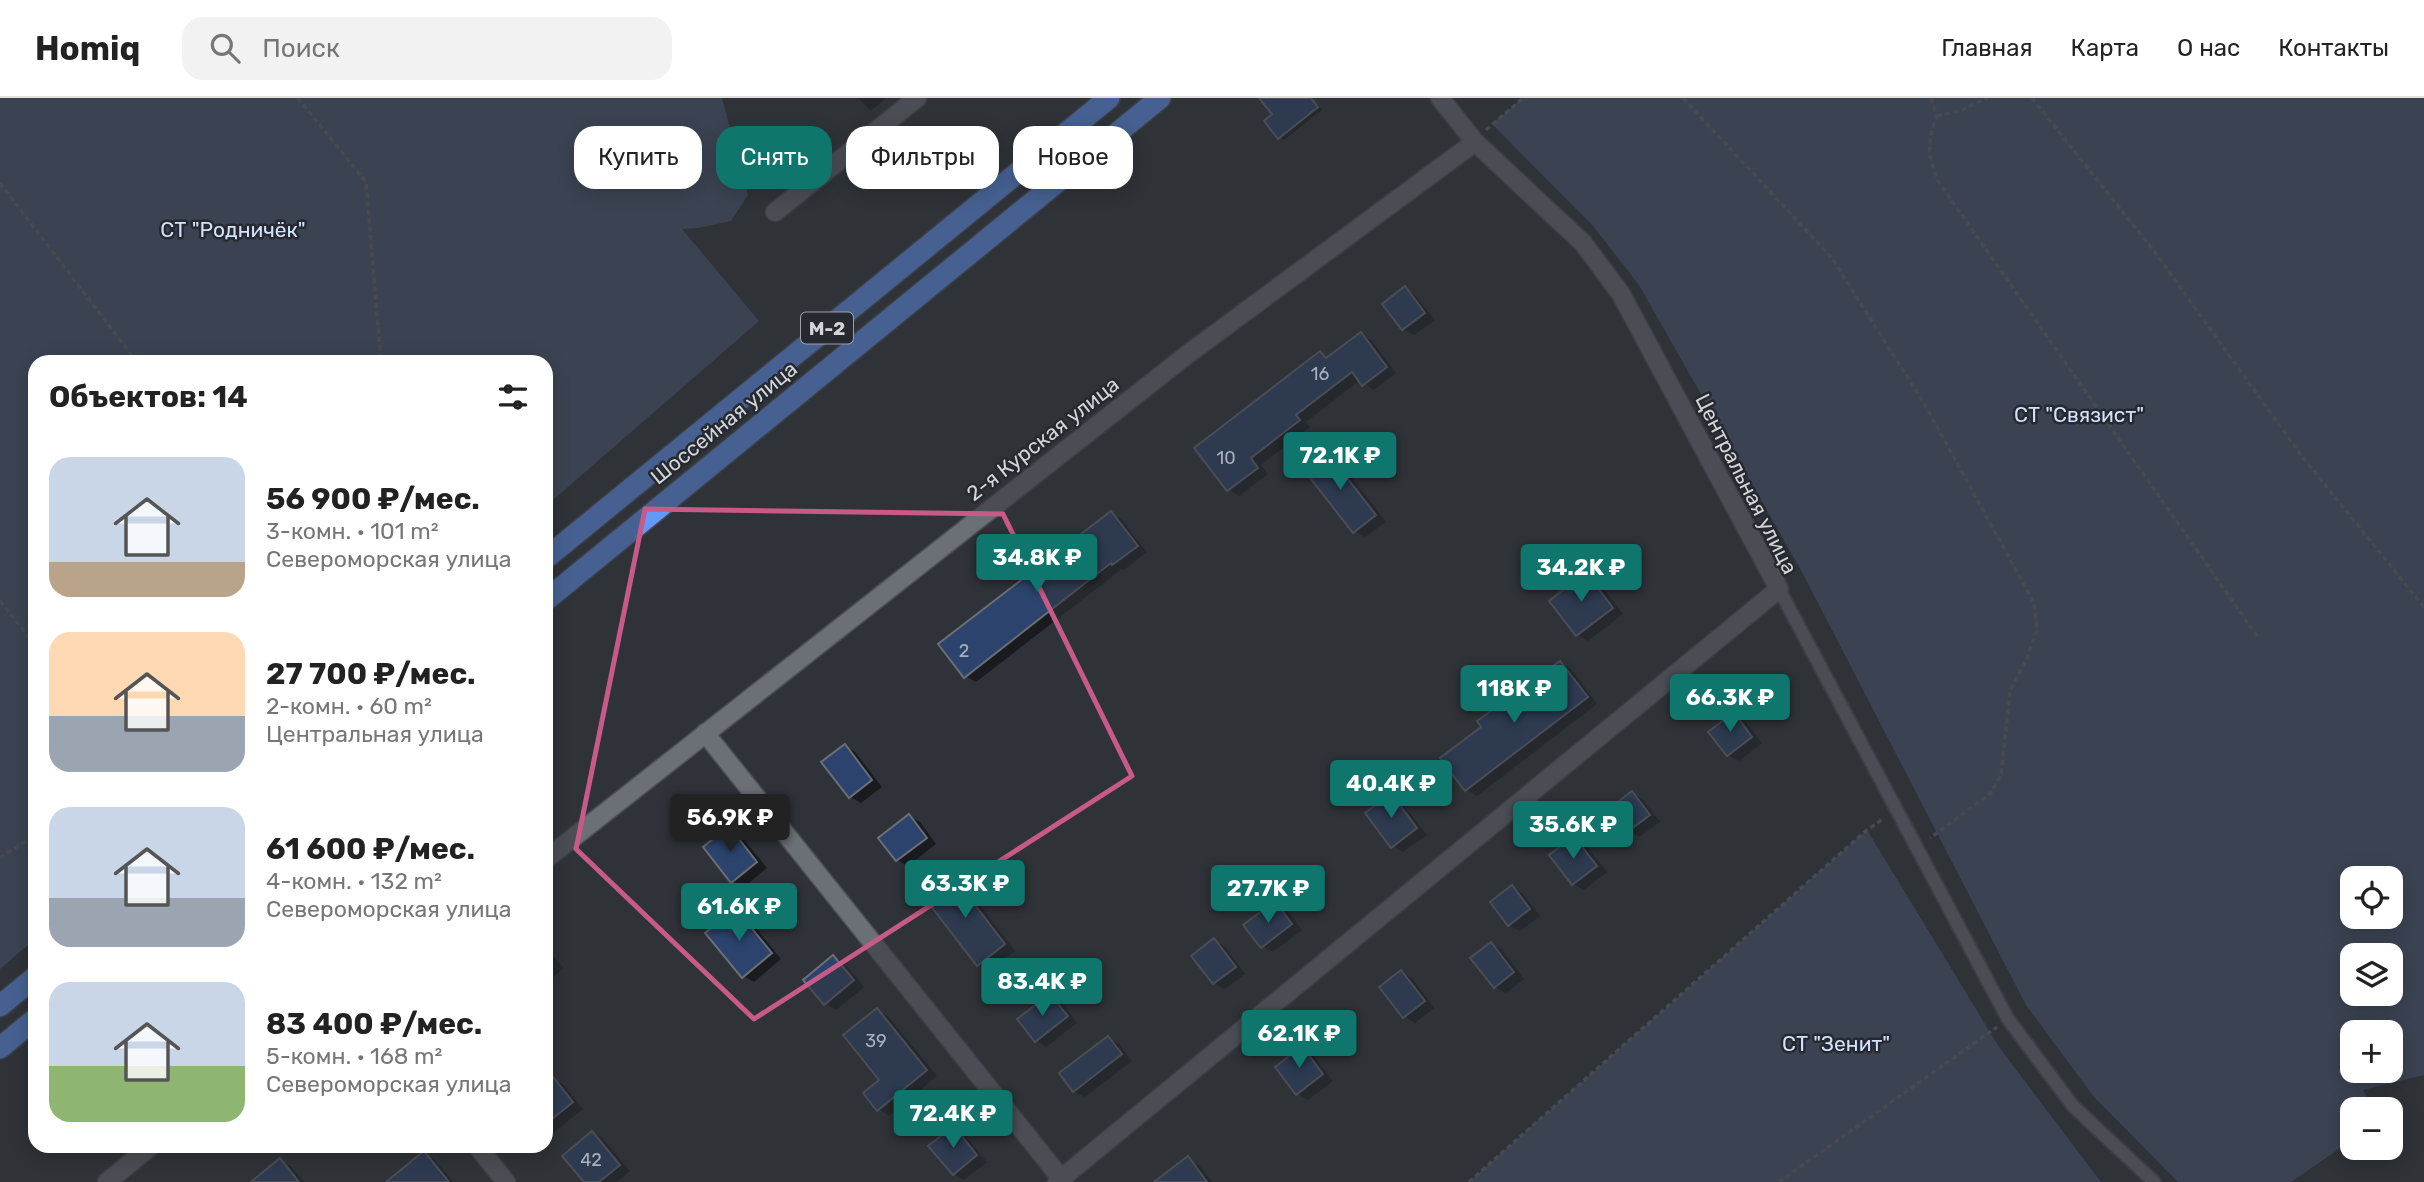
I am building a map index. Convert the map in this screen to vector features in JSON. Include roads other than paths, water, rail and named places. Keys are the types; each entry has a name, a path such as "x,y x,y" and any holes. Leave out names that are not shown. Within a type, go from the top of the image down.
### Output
{"highway":[{"name":"Шоссейная улица","path":"553,552 1109,98"},
{"name":"Шоссейная улица","path":"553,594 1160,98"},
{"path":"0,1006 28,983"},
{"path":"0,1048 28,1025"}],"street":[{"path":"775,212 917,98"},
{"name":"Центральная улица","path":"1061,1181 1779,589 1620,294 1583,243 1475,142 1440,98"},
{"name":"2-я Курская улица","path":"553,853 1188,354 1475,142"},
{"path":"705,733 1061,1181"},
{"path":"107,1182 142,1153"},
{"path":"483,1153 506,1182"}],"lane":[{"path":"1779,589 2008,1018 2073,1105 2154,1182"}],"park label":[{"name":"СТ \"Родничёк\"","path":"233,230"},
{"name":"СТ \"Связист\"","path":"2079,415"},
{"name":"СТ \"Зенит\"","path":"1836,1044"}]}
